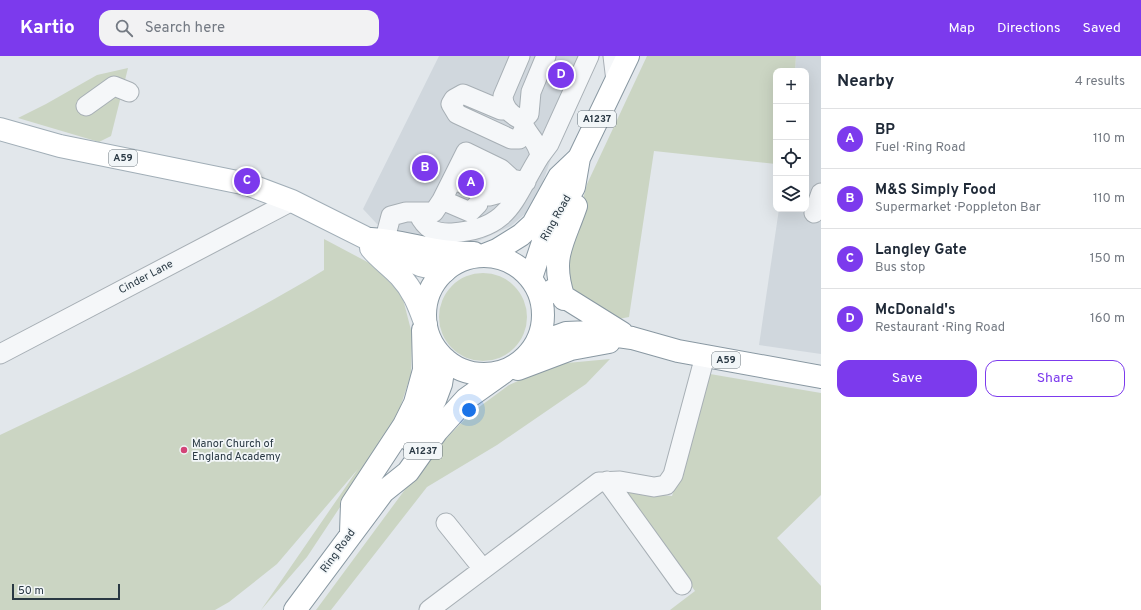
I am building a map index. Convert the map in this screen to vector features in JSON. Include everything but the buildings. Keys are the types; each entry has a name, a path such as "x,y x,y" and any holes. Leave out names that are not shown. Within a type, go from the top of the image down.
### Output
{"main road":[{"name":"Ring Road","path":"531,278 544,239 574,187 579,158 628,56"},
{"path":"564,299 558,261 561,243 571,221 616,81"},
{"name":"A59","path":"0,129 60,146 224,178 247,184 292,201 376,241 420,265 445,271"},
{"name":"Ring Road","path":"486,254 521,235 533,224 559,178 579,158"},
{"path":"376,241 443,252 486,254 503,259 518,267 531,278 541,299 543,322 536,344 528,355 501,374"},
{"name":"A59","path":"376,241 379,258 400,275 412,291 424,320"},
{"path":"351,533 352,504 404,425 419,392 424,370 424,320 427,300 434,284 445,271 456,263 468,258 486,254"},
{"name":"A59","path":"531,278 551,289 564,299 632,338"},
{"path":"424,320 433,343 445,359 463,370 473,373 501,374 571,349 632,338"},
{"name":"A59","path":"536,344 566,333 577,332 632,338 704,356 821,377"},
{"name":"Ring Road","path":"383,492 395,462 435,400 441,384 445,359"},
{"name":"Ring Road","path":"295,610 383,492 408,472 437,431 466,399 501,374"}],"lane":[{"path":"520,56 503,96 503,100 516,124 538,150 545,151 589,56"},
{"path":"516,124 529,114 531,92 546,56"},
{"path":"613,56 616,81"},
{"path":"86,106 114,86 129,92"},
{"path":"418,213 423,224 432,230 445,233 482,228 499,219 509,210 526,182 538,150"},
{"path":"376,241 391,216 406,212 434,212 451,183 466,152 501,169 512,180 526,182"},
{"path":"451,183 483,200 515,189 526,182"},
{"path":"814,213 821,193"},
{"name":"Cinder Lane","path":"0,354 292,201"},
{"path":"429,610 599,482 620,481 654,487 666,485 673,475 704,356"},
{"path":"607,481 682,584"},
{"path":"446,523 483,569"}],"shaded area":[{"path":"439,56 600,56 551,159 534,206 511,226 476,242 418,240 377,224 363,209"},
{"path":"796,56 821,56 821,354 759,345 779,212 809,212 809,68 795,68"}],"green space":[{"path":"647,56 796,56 795,68 773,68 773,164 654,151 629,317 613,320 568,293 568,245 580,211 587,184"},
{"path":"128,68 111,136 99,142 18,118 97,75"},
{"name":"Manor Church of England Academy","path":"324,239 373,265 402,295 412,334 411,374 400,408 387,436 307,557 261,610 358,469 277,564 229,602 215,610 0,610 0,435 123,377 205,336 324,270"},
{"path":"483,273 500,277 514,286 523,300 527,317 523,334 514,348 500,357 483,361 466,357 452,348 443,334 439,317 443,300 452,286 466,277"},
{"path":"610,359 586,384 497,445 427,487 331,610 316,610 432,453 471,413 509,385 556,364"},
{"path":"710,374 821,393 821,495 777,538 821,586 821,610 670,610 695,591 625,491 672,496"}],"place":[{"name":"McDonald's","path":"561,75"},
{"name":"M&S Simply Food","path":"425,168"},
{"name":"Langley Gate","path":"247,181"},
{"name":"BP","path":"471,183"},
{"name":"Manor Church of England Academy","path":"184,450"}]}
